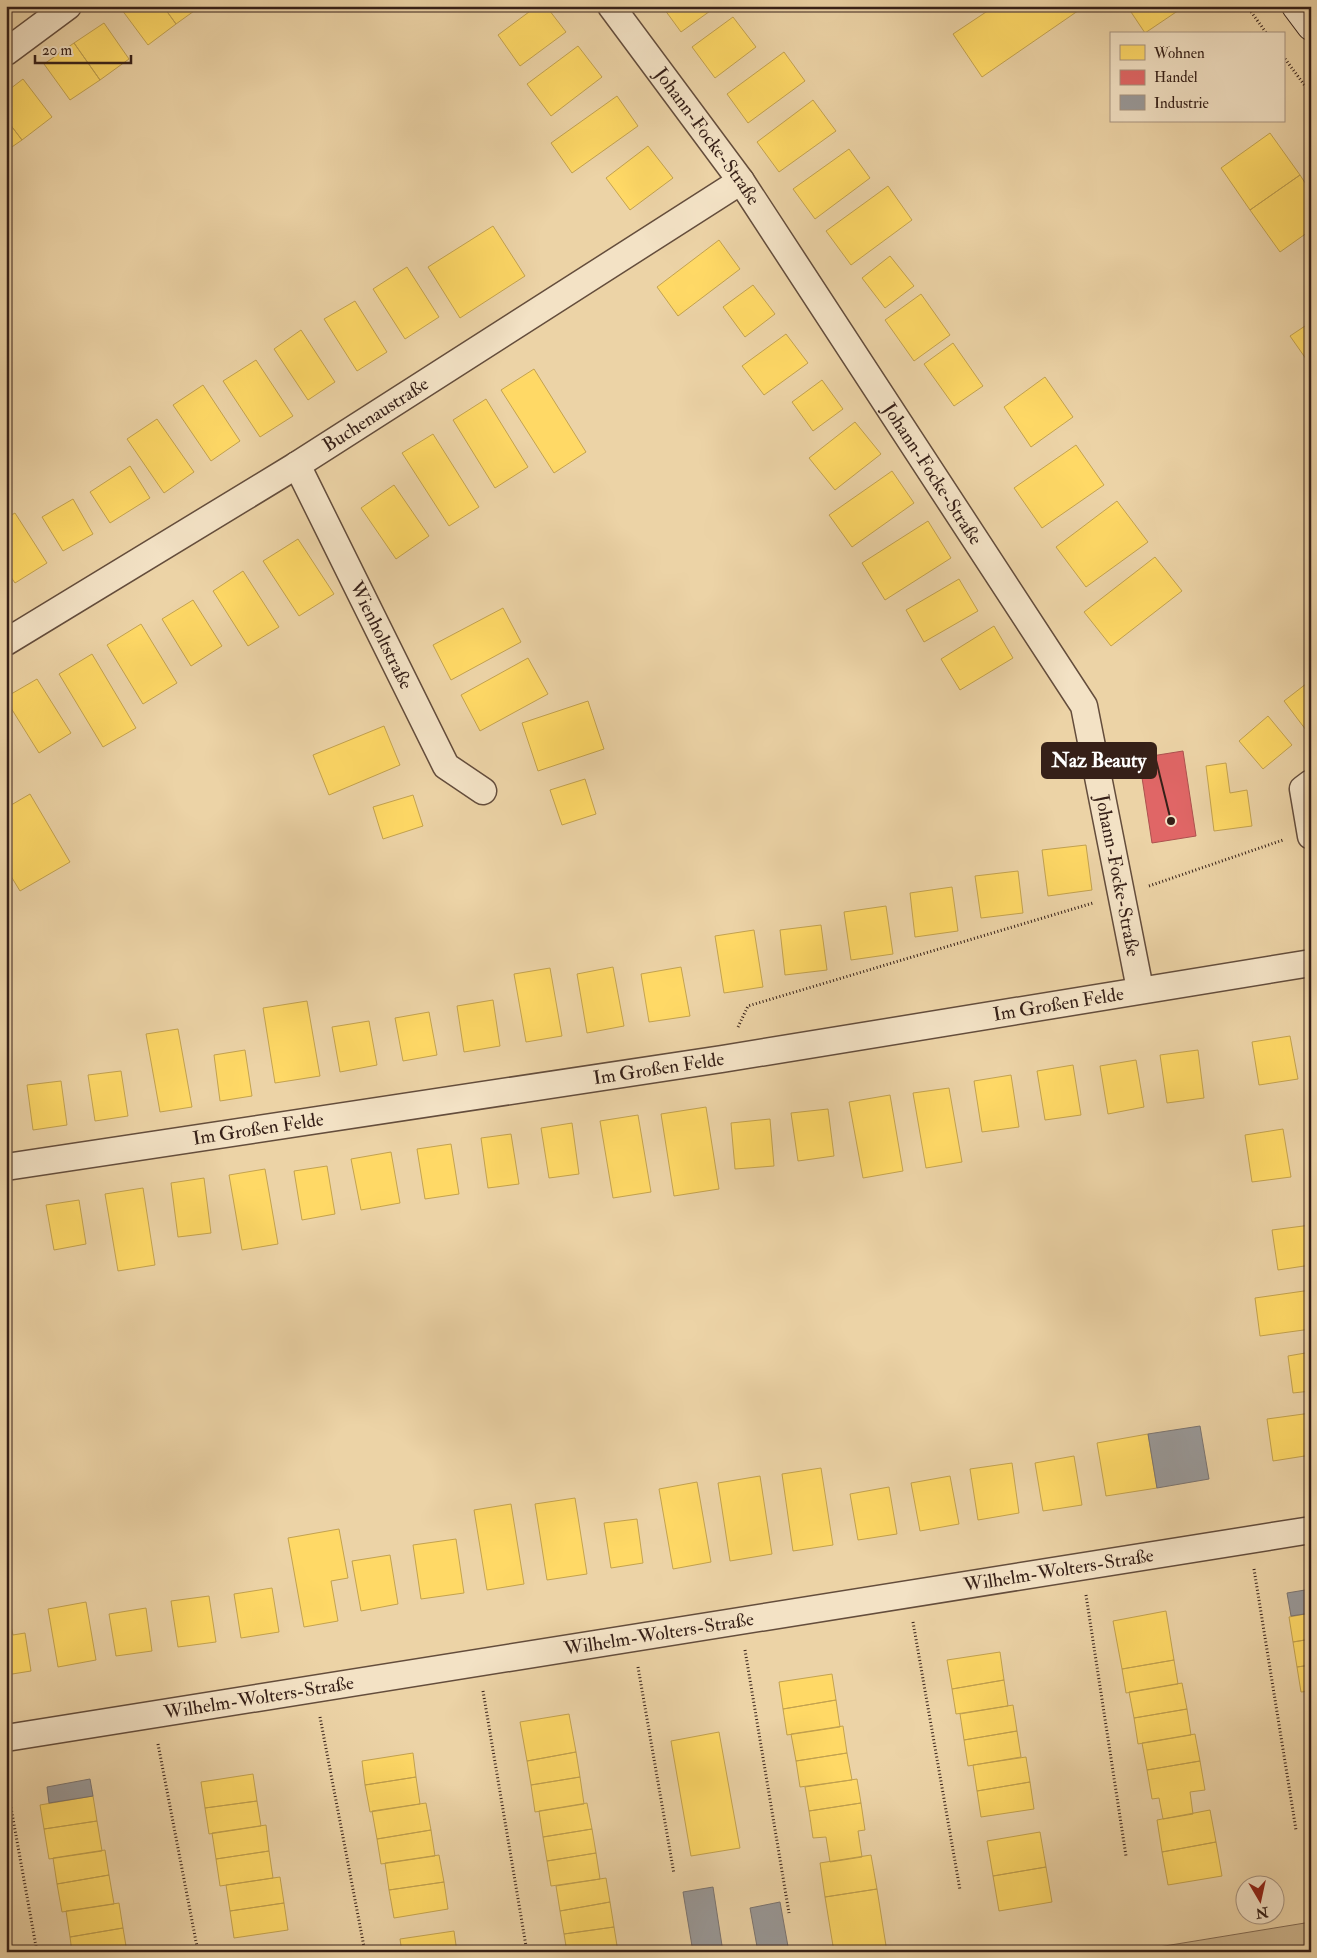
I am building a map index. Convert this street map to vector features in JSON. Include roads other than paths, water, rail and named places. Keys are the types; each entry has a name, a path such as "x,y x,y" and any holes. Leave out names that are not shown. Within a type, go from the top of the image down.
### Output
{"main road":[{"path":"1296,6 1311,26"}],"street":[{"path":"6,52 68,6"},
{"name":"Johann-Focke-Straße","path":"611,6 741,181 1084,706 1123,895 1140,989"},
{"name":"Buchenaustraße","path":"6,642 297,465 741,181"},
{"name":"Wienholtstraße","path":"297,465 446,766 483,791"},
{"path":"1307,786 1310,833"},
{"name":"Im Großen Felde","path":"6,1167 722,1059 1311,962"},
{"name":"Wilhelm-Wolters-Straße","path":"6,1738 1311,1530"}],"place":[{"name":"Naz Beauty","path":"1171,821"}]}
